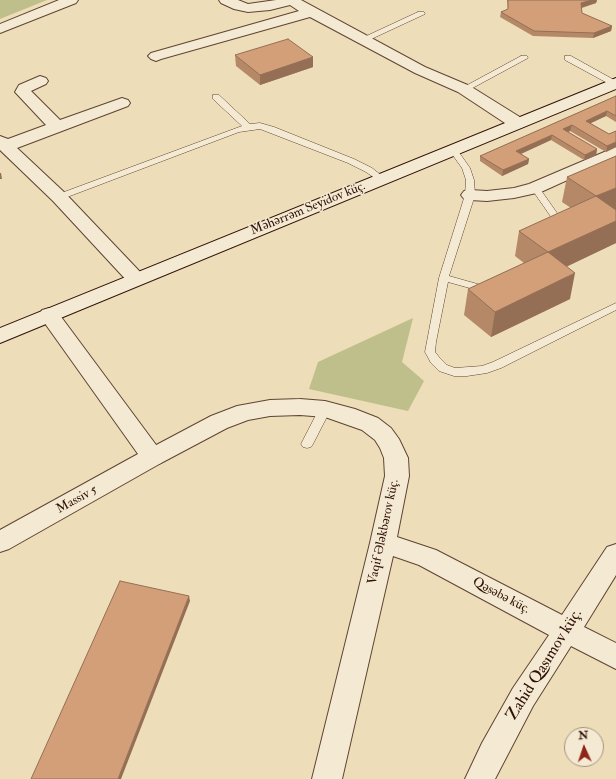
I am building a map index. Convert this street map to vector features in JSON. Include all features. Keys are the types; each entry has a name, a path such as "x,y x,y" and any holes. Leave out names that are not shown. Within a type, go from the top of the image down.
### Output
{"street":[{"path":"0,29 70,0"},
{"path":"226,0 248,8 270,6 292,0 311,12 420,70 464,89 517,123"},
{"path":"156,56 311,12"},
{"path":"40,81 25,88 23,92 57,127"},
{"name":"Məhərrəm Seyidov küç.","path":"0,336 615,83"},
{"path":"3,143 57,127 122,102"},
{"path":"3,143 60,197 136,280"},
{"path":"470,195 501,195 534,188 616,152"},
{"path":"50,315 153,457"},
{"name":"Vaqif Ələkbərov küç.","path":"153,457 219,422 245,412 270,408 300,407 325,409 347,414 370,424 383,434 391,445 396,458 397,476 383,543 327,779"},
{"name":"Massiv 5","path":"0,542 153,457"},
{"name":"Qəsəbə küç.","path":"383,543 426,558 616,657"},
{"name":"Zahid Qasımov küç.","path":"480,779 492,753 523,697 616,554"}],"lane":[{"path":"364,39 421,14"},
{"path":"464,89 524,58"},
{"path":"568,58 615,83"},
{"path":"216,97 248,127"},
{"path":"60,197 236,130 260,126 351,160 382,179"},
{"path":"453,150 466,168 470,180 470,195 444,278 431,342 430,352 443,368 454,372 466,372 483,370 497,365 616,306"},
{"path":"534,188 561,226"},
{"path":"444,278 484,289"},
{"path":"307,444 325,409"}],"green space":[{"path":"0,0 47,0 0,19"},
{"path":"413,318 402,362 424,381 408,411 309,389 318,362"}],"building":[{"path":"508,0 592,0 581,3 582,13 612,26 594,33 534,31 501,12 508,9"},
{"path":"288,39 313,57 260,75 235,55"},
{"path":"616,96 616,116 607,111 586,121 609,134 616,131 616,142 607,146 572,125 563,129 597,149 585,155 552,135 516,151 529,159 503,170 480,156"},
{"path":"616,156 616,188 596,196 567,177"},
{"path":"596,196 616,210 616,221 548,252 519,231"},
{"path":"548,252 575,273 495,312 468,289"},
{"path":"120,581 189,596 118,779 31,779"}]}
